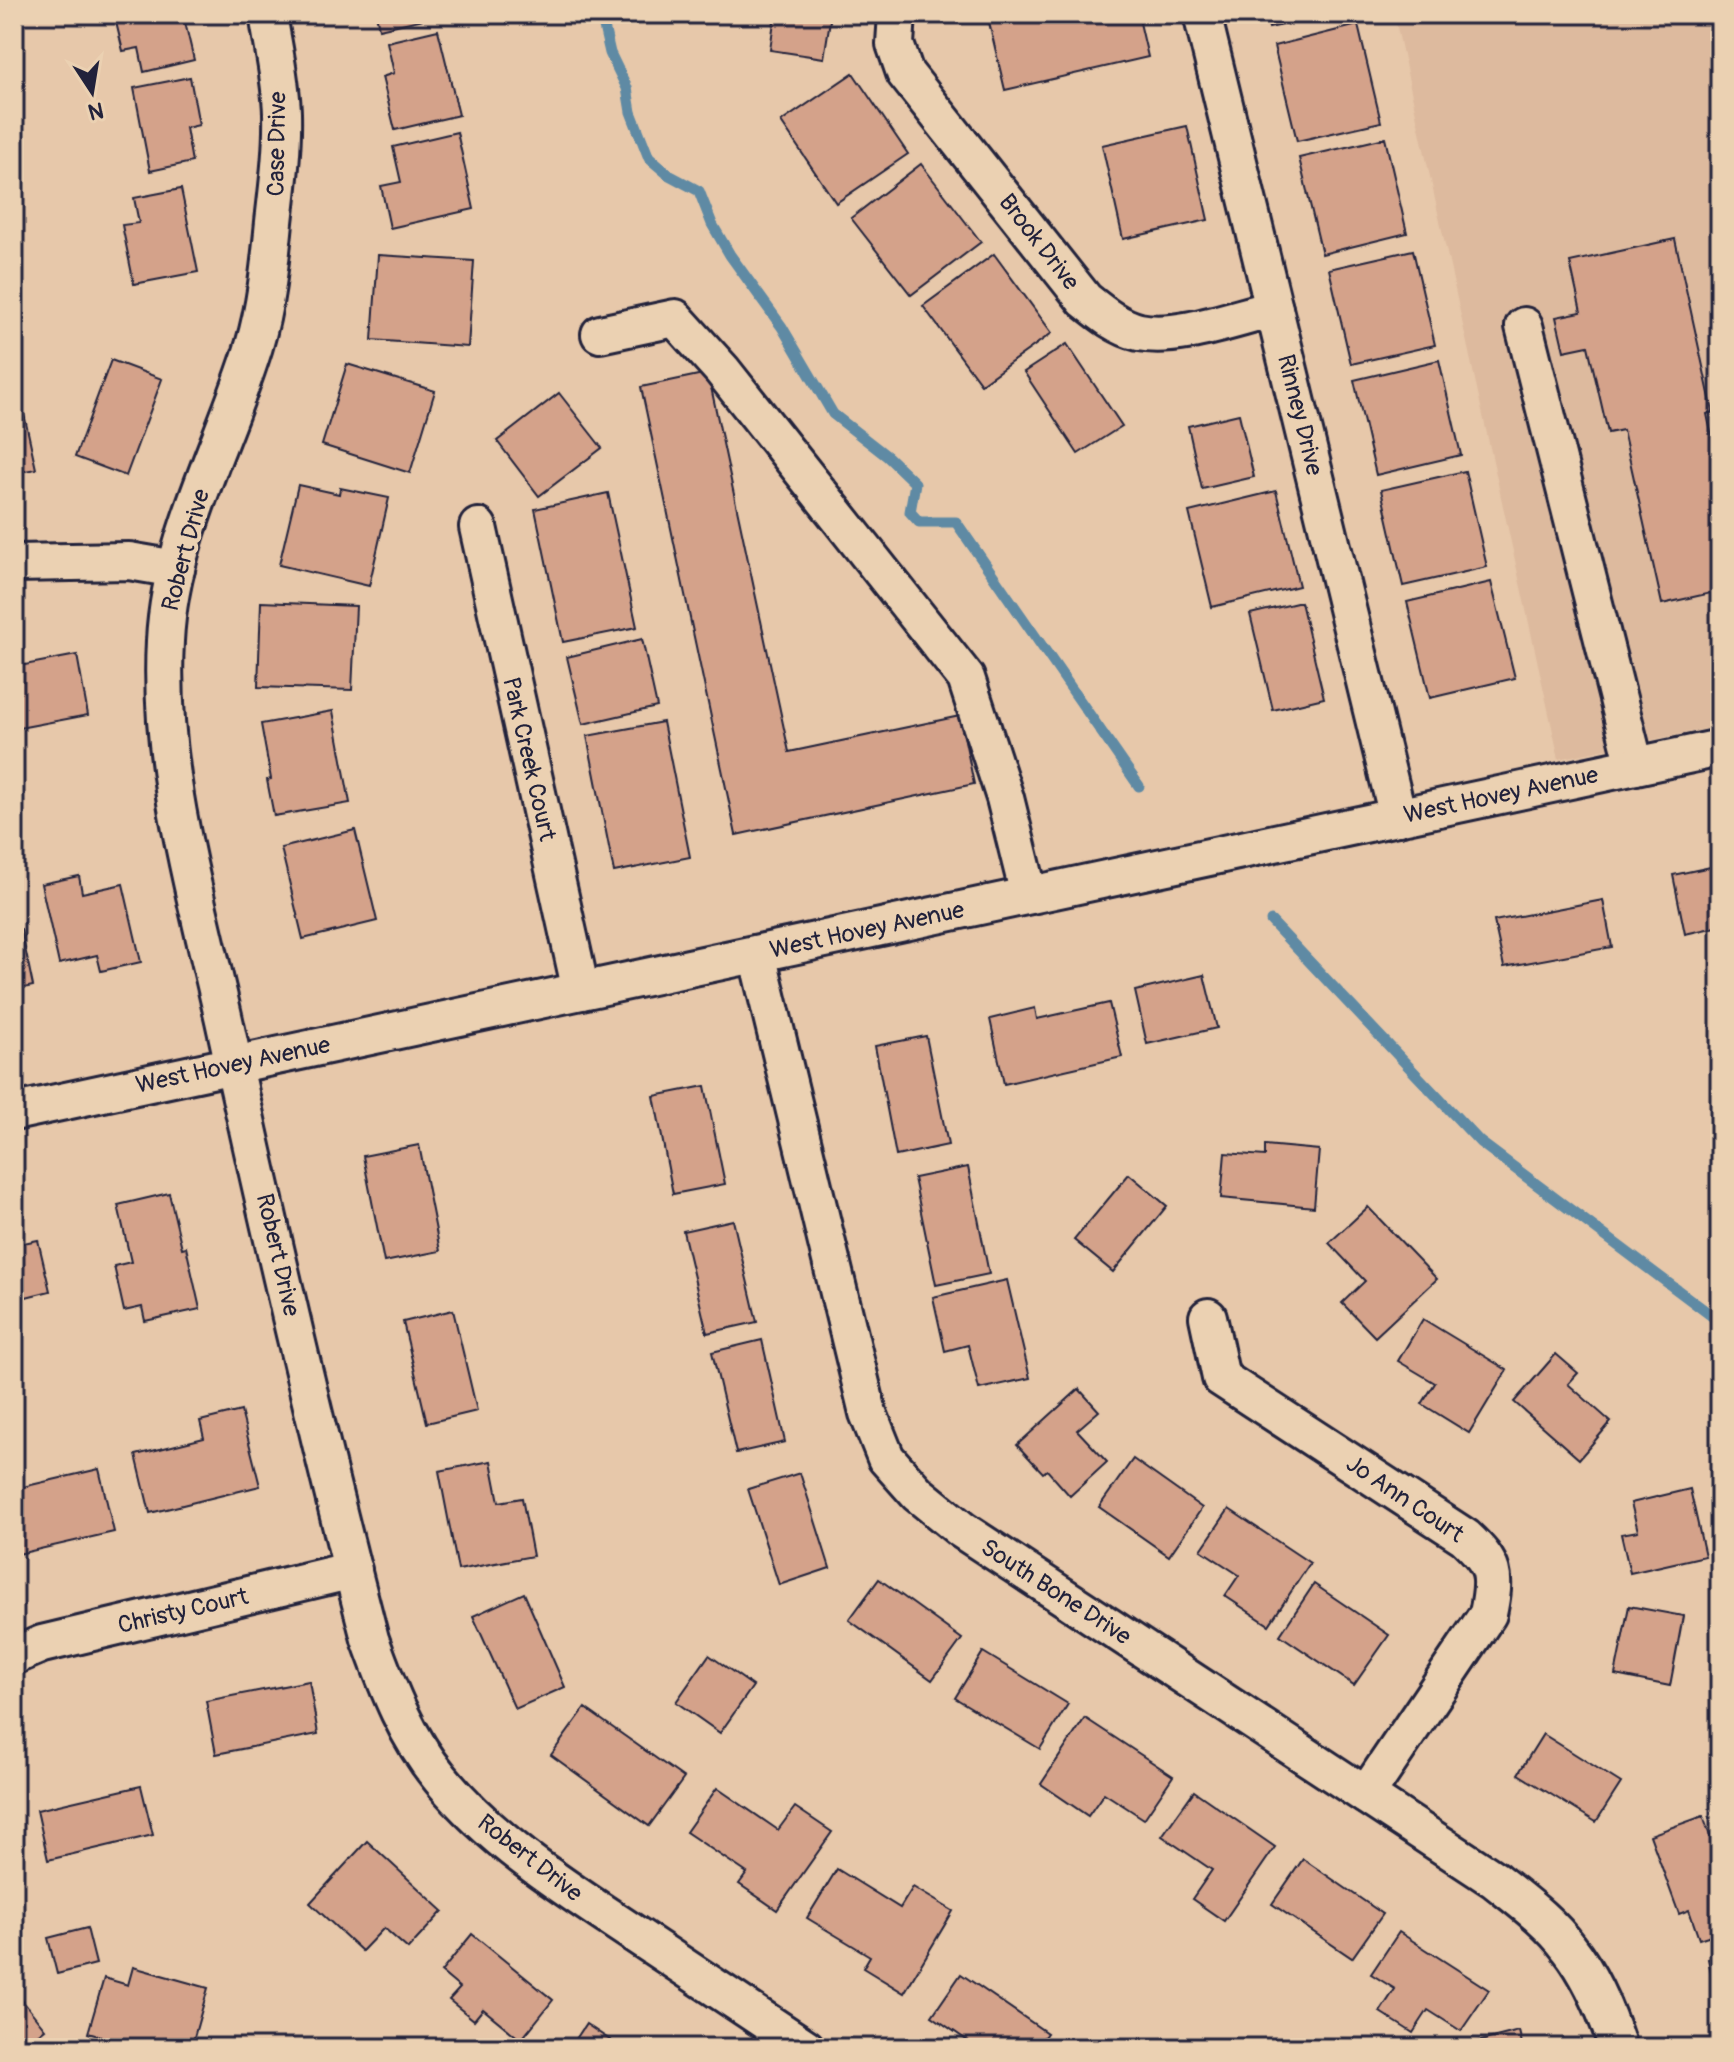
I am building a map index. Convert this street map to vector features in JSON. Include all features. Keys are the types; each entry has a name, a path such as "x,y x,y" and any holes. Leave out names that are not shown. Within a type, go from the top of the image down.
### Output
{"street":[{"name":"Case Drive","path":"267,275 282,112 268,14"},
{"name":"Brook Drive","path":"897,14 895,44 905,73 1085,300 1109,320 1138,332 1169,334 1274,309"},
{"name":"Rinney Drive","path":"1202,14 1398,817"},
{"name":"Robert Drive","path":"267,275 255,344 206,473 176,569 165,636 163,699 167,753 234,1065 370,1639 389,1692 411,1735 440,1778 471,1812 500,1839 574,1894 806,2048"},
{"path":"600,334 675,318 722,370 966,678 1005,798 1029,895"},
{"path":"1524,326 1635,766"},
{"name":"Park Creek Court","path":"478,527 581,991"},
{"path":"14,563 129,561 176,569"},
{"name":"West Hovey Avenue","path":"14,1112 1720,748"},
{"name":"South Bone Drive","path":"757,954 868,1413 886,1458 918,1494 962,1530 1495,1880 1537,1914 1569,1948 1611,2028 1618,2048"},
{"name":"Jo Ann Court","path":"1208,1317 1221,1378 1465,1537 1490,1565 1494,1584 1488,1614 1366,1795"},
{"name":"Christy Court","path":"14,1656 42,1644 353,1570"}],"shaded area":[{"path":"1394,14 1720,14 1720,726 1559,759"}],"building":[{"path":"114,14 183,14 194,60 144,72 139,48 123,51"},
{"path":"376,14 427,14 428,18 379,29"},
{"path":"775,14 831,14 824,58 770,50"},
{"path":"987,14 1138,14 1148,57 1005,90"},
{"path":"1266,14 1335,14 1269,28"},
{"path":"1358,25 1381,122 1297,141 1274,46"},
{"path":"438,30 459,115 395,130 382,77 394,73 387,42"},
{"path":"853,73 908,154 836,203 781,122"},
{"path":"190,77 199,125 186,128 192,162 150,171 134,88"},
{"path":"1187,126 1208,220 1123,239 1102,145"},
{"path":"457,132 474,209 390,228 381,186 401,182 393,147"},
{"path":"1385,138 1407,233 1322,254 1299,158"},
{"path":"921,164 981,242 911,295 851,218"},
{"path":"181,189 198,272 134,284 122,225 139,223 134,198"},
{"path":"1675,239 1713,412 1707,414 1720,474 1720,591 1662,604 1623,430 1608,433 1588,346 1564,351 1556,317 1581,312 1570,262"},
{"path":"1413,250 1435,345 1351,364 1329,269"},
{"path":"994,254 1052,333 981,384 923,306"},
{"path":"378,255 474,261 468,347 372,340"},
{"path":"1067,344 1122,426 1078,454 1024,372"},
{"path":"111,360 162,379 126,476 75,457"},
{"path":"1439,360 1461,455 1376,475 1354,380"},
{"path":"347,364 435,391 410,473 322,445"},
{"path":"708,373 789,752 960,716 974,784 736,835 641,387"},
{"path":"14,378 36,469 14,473"},
{"path":"559,393 602,448 539,496 497,441"},
{"path":"1239,414 1254,477 1202,489 1188,426"},
{"path":"1465,471 1487,567 1403,586 1381,490"},
{"path":"298,485 339,494 340,488 389,498 369,586 279,565"},
{"path":"1276,491 1299,586 1212,607 1189,512"},
{"path":"608,493 637,627 563,642 535,509"},
{"path":"1491,582 1515,678 1430,698 1407,602"},
{"path":"261,602 356,606 352,690 258,687"},
{"path":"1301,602 1324,698 1273,710 1250,614"},
{"path":"642,639 657,707 583,724 567,657"},
{"path":"77,655 88,715 14,729 14,667"},
{"path":"333,711 350,803 274,816 261,724"},
{"path":"663,722 690,857 614,872 587,736"},
{"path":"355,830 377,921 303,939 281,848"},
{"path":"1720,865 1720,947 1716,927 1685,934 1673,875"},
{"path":"79,876 82,893 123,884 141,962 101,971 97,955 59,964 41,884"},
{"path":"1603,900 1612,947 1504,967 1494,921"},
{"path":"21,929 33,986 14,990 14,930"},
{"path":"1204,975 1217,1028 1147,1044 1135,991"},
{"path":"1109,1003 1122,1057 1004,1084 990,1019 1035,1008 1037,1019"},
{"path":"926,1036 948,1145 896,1156 875,1046"},
{"path":"705,1086 725,1184 673,1194 654,1096"},
{"path":"419,1145 440,1251 384,1262 363,1156"},
{"path":"1265,1145 1319,1150 1314,1207 1221,1198 1225,1153 1265,1156"},
{"path":"968,1167 989,1274 936,1285 914,1178"},
{"path":"1129,1174 1167,1206 1113,1272 1074,1240"},
{"path":"169,1193 182,1248 186,1247 200,1309 145,1321 142,1307 124,1311 114,1266 131,1262 118,1205"},
{"path":"1368,1207 1437,1279 1375,1337 1342,1303 1365,1281 1329,1243"},
{"path":"733,1220 757,1322 707,1333 683,1231"},
{"path":"38,1240 50,1291 14,1300 14,1245"},
{"path":"1007,1280 1030,1378 979,1389 968,1345 945,1351 933,1297"},
{"path":"453,1310 477,1411 427,1423 403,1322"},
{"path":"1423,1319 1507,1370 1469,1433 1422,1404 1435,1383 1398,1361"},
{"path":"762,1340 785,1442 736,1453 712,1352"},
{"path":"1556,1354 1578,1373 1568,1384 1611,1422 1579,1459 1514,1402"},
{"path":"1079,1389 1099,1411 1077,1430 1107,1462 1070,1496 1047,1470 1043,1473 1017,1445"},
{"path":"241,1411 260,1486 150,1513 136,1455 204,1438 200,1421"},
{"path":"1133,1459 1202,1508 1169,1556 1099,1507"},
{"path":"491,1461 499,1502 522,1498 533,1556 458,1570 439,1471"},
{"path":"99,1469 114,1532 14,1555 14,1489"},
{"path":"800,1473 830,1568 779,1585 748,1489"},
{"path":"1690,1489 1705,1556 1630,1573 1621,1534 1638,1531 1631,1503"},
{"path":"1229,1509 1310,1563 1269,1625 1225,1596 1239,1575 1201,1550"},
{"path":"879,1579 962,1639 932,1680 849,1620"},
{"path":"1314,1584 1389,1635 1354,1685 1280,1635"},
{"path":"524,1593 565,1687 515,1709 473,1616"},
{"path":"1629,1606 1683,1616 1670,1686 1615,1675"},
{"path":"983,1652 1068,1704 1040,1749 955,1698"},
{"path":"709,1655 753,1686 720,1733 676,1702"},
{"path":"309,1681 318,1734 216,1754 206,1701"},
{"path":"585,1708 684,1778 649,1826 551,1755"},
{"path":"1085,1718 1173,1776 1144,1819 1104,1793 1088,1816 1041,1784"},
{"path":"1543,1734 1621,1783 1596,1822 1518,1774"},
{"path":"141,1786 153,1835 48,1860 37,1810"},
{"path":"717,1788 778,1830 795,1807 832,1832 777,1910 739,1884 747,1873 686,1832"},
{"path":"1194,1791 1275,1847 1224,1921 1192,1899 1212,1870 1162,1836"},
{"path":"1703,1816 1717,1856 1720,1855 1720,1932 1699,1939 1689,1910 1679,1914 1650,1835"},
{"path":"367,1841 443,1911 408,1949 384,1928 362,1951 310,1903"},
{"path":"1303,1859 1383,1914 1352,1958 1272,1904"},
{"path":"837,1869 900,1908 913,1887 953,1911 904,1993 863,1968 870,1956 807,1918"},
{"path":"87,1928 96,1964 57,1974 48,1938"},
{"path":"1399,1932 1489,1990 1461,2031 1428,2010 1413,2033 1380,2012 1395,1989 1371,1974"},
{"path":"472,1934 553,2000 521,2040 483,2009 474,2020 449,2000 460,1988 441,1972"},
{"path":"1720,1956 1720,1998 1717,1998 1708,1959"},
{"path":"133,1967 208,1988 191,2048 141,2048 88,2033 104,1978 128,1985"},
{"path":"961,1974 1047,2033 1036,2048 978,2048 932,2016"},
{"path":"14,1990 45,2029 21,2048 14,2048"},
{"path":"586,2024 622,2048 570,2048"},
{"path":"1519,2031 1523,2048 1466,2048 1465,2045"}],"waterway":[{"path":"601,14 610,53 627,88 631,112 649,158 669,175 699,191 712,224 730,255 782,327 833,414 888,457 915,483 910,512 919,522 956,522 1139,786"},
{"path":"1271,921 1480,1142 1720,1322"}]}
